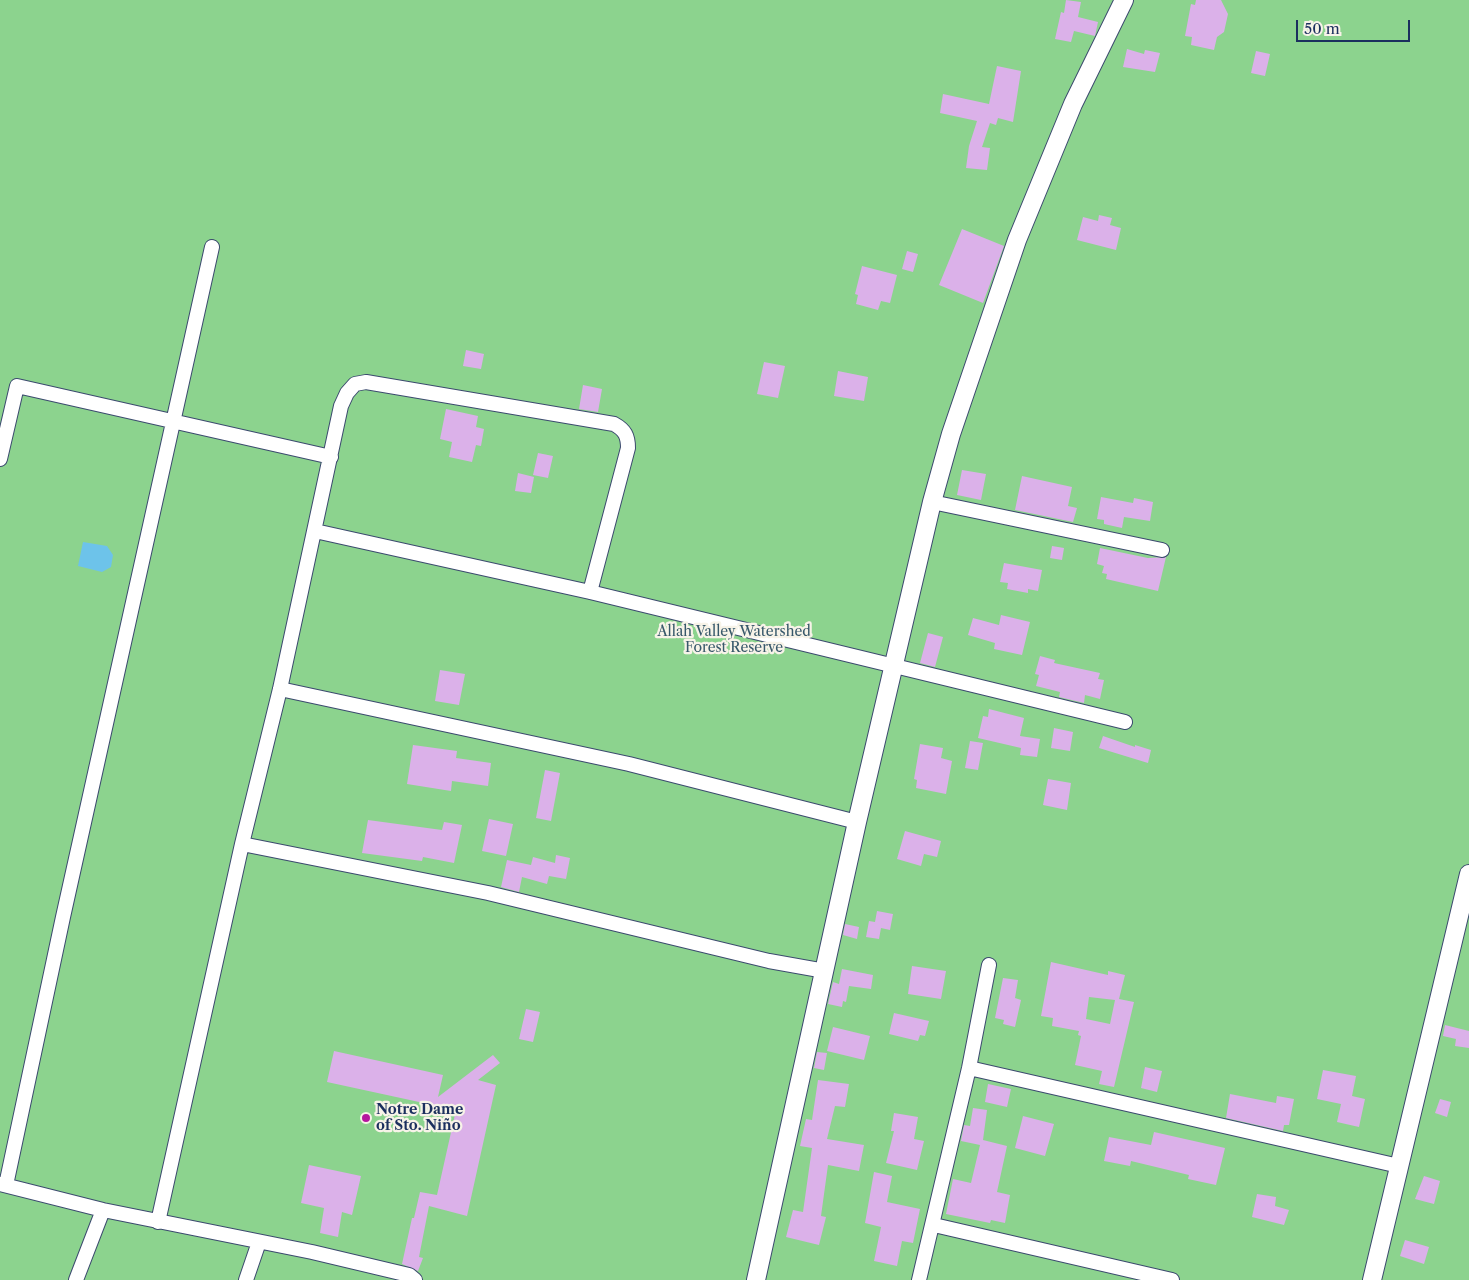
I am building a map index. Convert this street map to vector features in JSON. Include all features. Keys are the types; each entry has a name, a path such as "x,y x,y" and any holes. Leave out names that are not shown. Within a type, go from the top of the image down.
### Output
{"street":[{"path":"756,1280 857,822 932,502 974,361 1017,240 1073,104 1124,0"},
{"path":"212,247 3,1184 103,1210 399,1273 415,1280"},
{"path":"158,1222 242,844 280,689 341,406 347,393 356,384 366,382 614,424 623,429 628,438 628,448 590,592"},
{"path":"0,459 17,386 330,456"},
{"path":"932,502 1162,550"},
{"path":"315,531 590,592 1125,722"},
{"path":"280,689 629,764 857,822"},
{"path":"242,844 488,893 769,961 825,971"},
{"path":"1372,1280 1469,874"},
{"path":"919,1280 934,1224 969,1068 989,964"},
{"path":"969,1068 1399,1166"},
{"path":"76,1280 103,1210"},
{"path":"934,1224 1172,1280"},
{"path":"246,1280 260,1242"}],"green space":[{"name":"Allah Valley Watershed Forest Reserve","path":"0,0 1469,0 1469,1280 0,1280"}],"water":[{"path":"83,542 107,546 113,555 111,567 102,572 78,566"}],"building":[{"path":"1066,0 1081,2 1078,17 1098,22 1095,36 1074,31 1071,42 1055,39 1061,12 1064,13"},
{"path":"1196,0 1221,0 1228,14 1224,32 1217,37 1214,50 1191,45 1192,37 1185,36 1191,4 1195,5"},
{"path":"1127,49 1144,54 1145,50 1160,53 1155,72 1123,67"},
{"path":"1256,51 1270,54 1265,76 1251,73"},
{"path":"997,66 1021,71 1013,122 998,118 996,125 990,123 982,147 990,148 987,170 966,168 969,146 977,121 940,113 943,94 989,104"},
{"path":"1099,215 1112,218 1110,225 1121,228 1116,250 1077,240 1083,217 1098,221"},
{"path":"962,229 1004,246 983,303 939,285"},
{"path":"907,251 918,254 913,272 902,269"},
{"path":"862,266 897,275 890,303 881,301 878,310 856,304 858,295 855,294"},
{"path":"466,350 484,354 481,369 463,366"},
{"path":"764,362 785,366 778,398 757,394"},
{"path":"838,371 868,377 864,401 834,396"},
{"path":"583,385 602,389 598,412 579,409"},
{"path":"446,409 478,416 476,427 484,429 481,446 476,445 472,462 449,457 452,442 440,439"},
{"path":"538,453 553,456 548,478 533,475"},
{"path":"962,470 986,474 981,500 957,495"},
{"path":"518,473 534,477 531,493 515,491"},
{"path":"1022,476 1072,487 1068,506 1077,508 1073,522 1015,510"},
{"path":"1101,497 1133,503 1134,498 1153,502 1150,521 1124,517 1122,528 1104,524 1104,520 1097,519"},
{"path":"1052,546 1064,548 1062,560 1050,558"},
{"path":"1100,548 1148,558 1166,557 1158,591 1106,579 1107,574 1102,573 1104,566 1097,564"},
{"path":"1004,563 1042,570 1038,591 1028,589 1028,593 1007,589 1008,583 1000,582"},
{"path":"1001,615 1030,622 1022,655 994,649 995,643 968,635 973,618 999,625"},
{"path":"928,633 943,637 935,667 920,663"},
{"path":"1040,656 1055,660 1054,663 1100,673 1098,679 1104,680 1100,699 1085,695 1084,703 1059,697 1060,692 1036,686 1039,675 1035,674"},
{"path":"440,670 465,674 459,705 435,701"},
{"path":"989,709 1024,718 1020,736 1040,739 1037,757 1020,755 1021,748 978,738 983,716 988,717"},
{"path":"1054,728 1073,732 1070,751 1051,748"},
{"path":"1103,736 1135,747 1135,745 1151,750 1148,763 1099,748"},
{"path":"970,741 983,743 978,770 965,768"},
{"path":"920,744 943,748 941,758 952,761 946,794 916,788 917,780 914,779"},
{"path":"413,745 457,751 456,758 491,763 488,786 452,781 451,791 407,784"},
{"path":"545,770 560,773 551,821 536,818"},
{"path":"1048,779 1071,783 1067,810 1043,805"},
{"path":"489,819 513,824 506,856 482,851"},
{"path":"368,820 442,830 444,822 462,825 454,863 423,857 422,861 362,853"},
{"path":"905,831 941,841 937,857 924,854 921,866 897,859"},
{"path":"556,855 570,858 566,879 549,876 547,884 522,877 519,892 501,887 507,860 531,865 533,857 555,863"},
{"path":"877,911 893,914 890,930 881,928 879,939 866,937 869,921 875,922"},
{"path":"845,924 859,927 857,939 843,935"},
{"path":"1051,962 1108,975 1108,971 1125,975 1119,999 1134,1002 1114,1087 1099,1084 1102,1071 1075,1065 1081,1036 1078,1035 1079,1031 1052,1026 1053,1018 1041,1016","holes":["1089,997 1115,1000 1110,1024 1086,1019"]},
{"path":"912,966 946,971 941,999 908,994"},
{"path":"842,969 873,975 871,989 849,986 846,1002 843,1001 842,1007 828,1004 833,982 839,984"},
{"path":"1003,978 1018,980 1015,998 1021,1000 1015,1027 1003,1024 1004,1020 995,1018"},
{"path":"526,1009 540,1012 533,1042 519,1039"},
{"path":"894,1013 929,1021 925,1036 920,1035 918,1041 889,1034"},
{"path":"1445,1025 1469,1031 1469,1048 1455,1046 1456,1039 1443,1036"},
{"path":"833,1027 870,1036 864,1060 827,1051"},
{"path":"334,1051 443,1075 438,1097 493,1055 500,1063 478,1080 496,1085 467,1216 429,1206 419,1257 423,1258 418,1271 402,1264 412,1218 414,1218 420,1192 437,1195 456,1110 327,1082"},
{"path":"817,1052 827,1053 824,1070 814,1068"},
{"path":"1145,1067 1162,1071 1157,1092 1141,1088"},
{"path":"1323,1070 1356,1076 1352,1096 1365,1099 1359,1127 1337,1122 1341,1104 1317,1099"},
{"path":"818,1080 849,1084 845,1107 835,1106 827,1139 864,1145 859,1171 828,1165 821,1216 826,1217 819,1245 786,1237 793,1210 803,1212 812,1148 800,1146 806,1119 812,1120"},
{"path":"988,1084 1011,1089 1007,1107 985,1102"},
{"path":"1230,1094 1276,1103 1277,1096 1294,1099 1289,1125 1284,1125 1283,1131 1226,1118"},
{"path":"1440,1099 1451,1102 1447,1117 1435,1113"},
{"path":"973,1108 987,1110 983,1140 1007,1146 997,1192 1010,1195 1005,1223 991,1220 990,1223 946,1214 953,1179 971,1183 980,1145 961,1141 964,1125 970,1126"},
{"path":"894,1113 918,1117 914,1139 924,1141 917,1170 886,1163 894,1131 891,1131"},
{"path":"1023,1116 1054,1124 1045,1156 1015,1148"},
{"path":"1154,1132 1225,1148 1216,1185 1188,1179 1189,1175 1131,1161 1130,1166 1104,1161 1109,1137 1151,1145"},
{"path":"309,1165 361,1176 352,1215 342,1212 338,1237 320,1233 324,1208 301,1203"},
{"path":"874,1172 892,1176 887,1202 920,1209 913,1243 902,1241 897,1266 874,1261 881,1227 865,1223"},
{"path":"1424,1176 1440,1181 1434,1204 1415,1199"},
{"path":"1257,1194 1276,1197 1275,1206 1289,1210 1284,1225 1252,1217"},
{"path":"1405,1240 1429,1247 1424,1264 1400,1256"}],"place":[{"name":"Notre Dame of Sto. Niño","path":"366,1118"}]}
